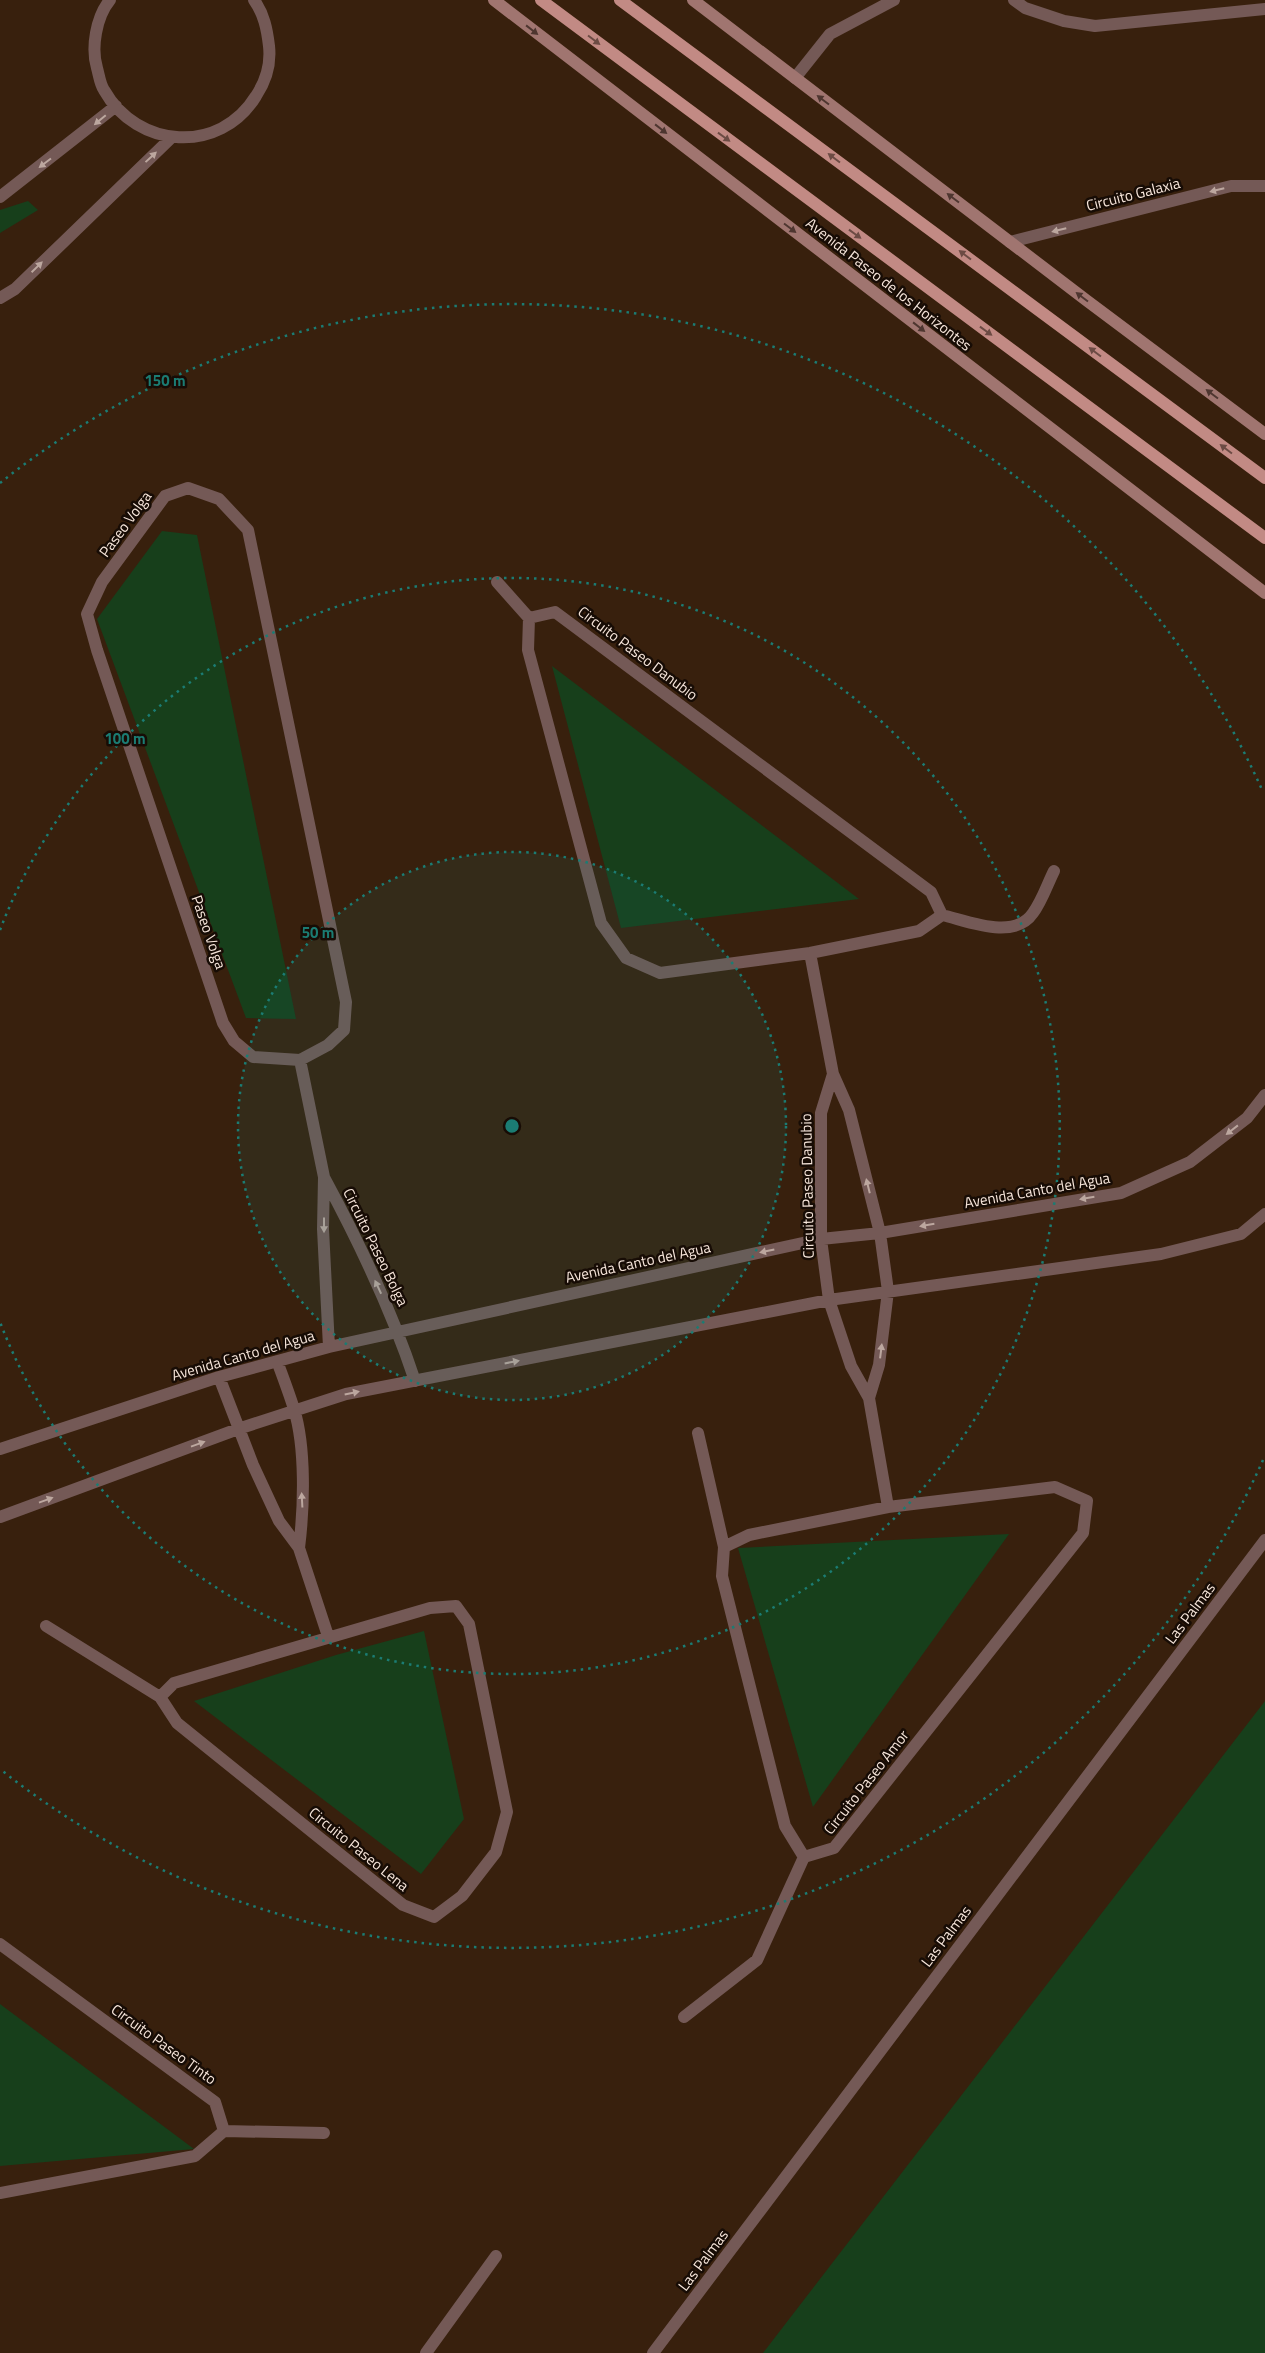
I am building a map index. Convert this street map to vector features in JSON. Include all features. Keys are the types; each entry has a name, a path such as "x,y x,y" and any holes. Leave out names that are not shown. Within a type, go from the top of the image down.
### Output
{"main road":[{"name":"Avenida Paseo de los Horizontes","path":"541,0 1265,538"},
{"path":"620,0 1265,478"}],"street":[{"path":"110,0 96,31 95,61 103,89 121,113 144,129 171,138 200,137 227,127 249,108 264,84 270,56 267,28 255,0"},
{"name":"Avenida Paseo de los Horizontes","path":"494,0 1265,593"},
{"path":"692,0 1265,434"},
{"path":"795,78 830,34 894,0"},
{"path":"1014,0 1025,8 1064,22 1095,26 1265,9"},
{"path":"0,197 116,106"},
{"path":"0,298 15,289 171,138"},
{"name":"Circuito Galaxia","path":"1010,242 1231,186 1265,186"},
{"name":"Paseo Volga","path":"188,488 219,499 248,530 346,1002 344,1030 328,1045 300,1060 254,1057 234,1041 223,1023 97,650 88,614 102,582 165,496 188,488"},
{"path":"497,582 529,618 528,650 601,923 626,958 660,973 810,953 919,931 942,915 996,927 1016,927 1033,914 1054,871"},
{"name":"Circuito Paseo Danubio","path":"529,618 555,612 931,892 942,915"},
{"name":"Circuito Paseo Danubio","path":"810,953 833,1074 849,1110 880,1233 888,1291"},
{"path":"300,1060 324,1176 323,1229 329,1347"},
{"name":"Circuito Paseo Danubio","path":"829,1300 821,1239 821,1113 833,1074"},
{"name":"Avenida Canto del Agua","path":"0,1448 219,1377 329,1347 821,1239 880,1233 1121,1193 1190,1162 1248,1118 1265,1095"},
{"name":"Circuito Paseo Bolga","path":"324,1176 344,1214 399,1332 415,1381"},
{"path":"0,1517 238,1429 346,1394 829,1300 1161,1254 1241,1234 1265,1214"},
{"path":"869,1398 879,1365 888,1291"},
{"path":"829,1300 851,1366 869,1398 888,1506"},
{"path":"277,1361 294,1411 300,1446 303,1516 299,1548"},
{"path":"219,1377 238,1429 279,1521 299,1548 328,1636"},
{"path":"684,2017 757,1960 804,1857 785,1826 722,1576 724,1548 698,1433"},
{"name":"Circuito Paseo Amor","path":"724,1548 749,1535 888,1506 1055,1487 1087,1501 1083,1533 834,1848 804,1857"},
{"name":"Las Palmas","path":"653,2353 1265,1540"},
{"name":"Circuito Paseo Lena","path":"456,1606 469,1624 507,1812 496,1852 462,1896 434,1917 403,1906 177,1723 160,1697 174,1683 328,1636 430,1608 456,1606"},
{"path":"46,1626 160,1697"},
{"name":"Circuito Paseo Tinto","path":"0,1944 215,2102 224,2131"},
{"path":"0,2193 195,2156 224,2131 324,2133"},
{"path":"426,2353 496,2256"}],"green space":[{"path":"28,201 38,210 0,233 0,210"},
{"path":"162,531 197,535 296,1019 246,1018 97,619"},
{"path":"552,666 859,899 621,928"},
{"path":"1009,1534 813,1807 738,1548"},
{"path":"424,1631 464,1819 421,1874 194,1701 336,1655"},
{"path":"1265,1701 1265,2353 763,2353"},
{"path":"0,2004 194,2149 0,2166"}]}
